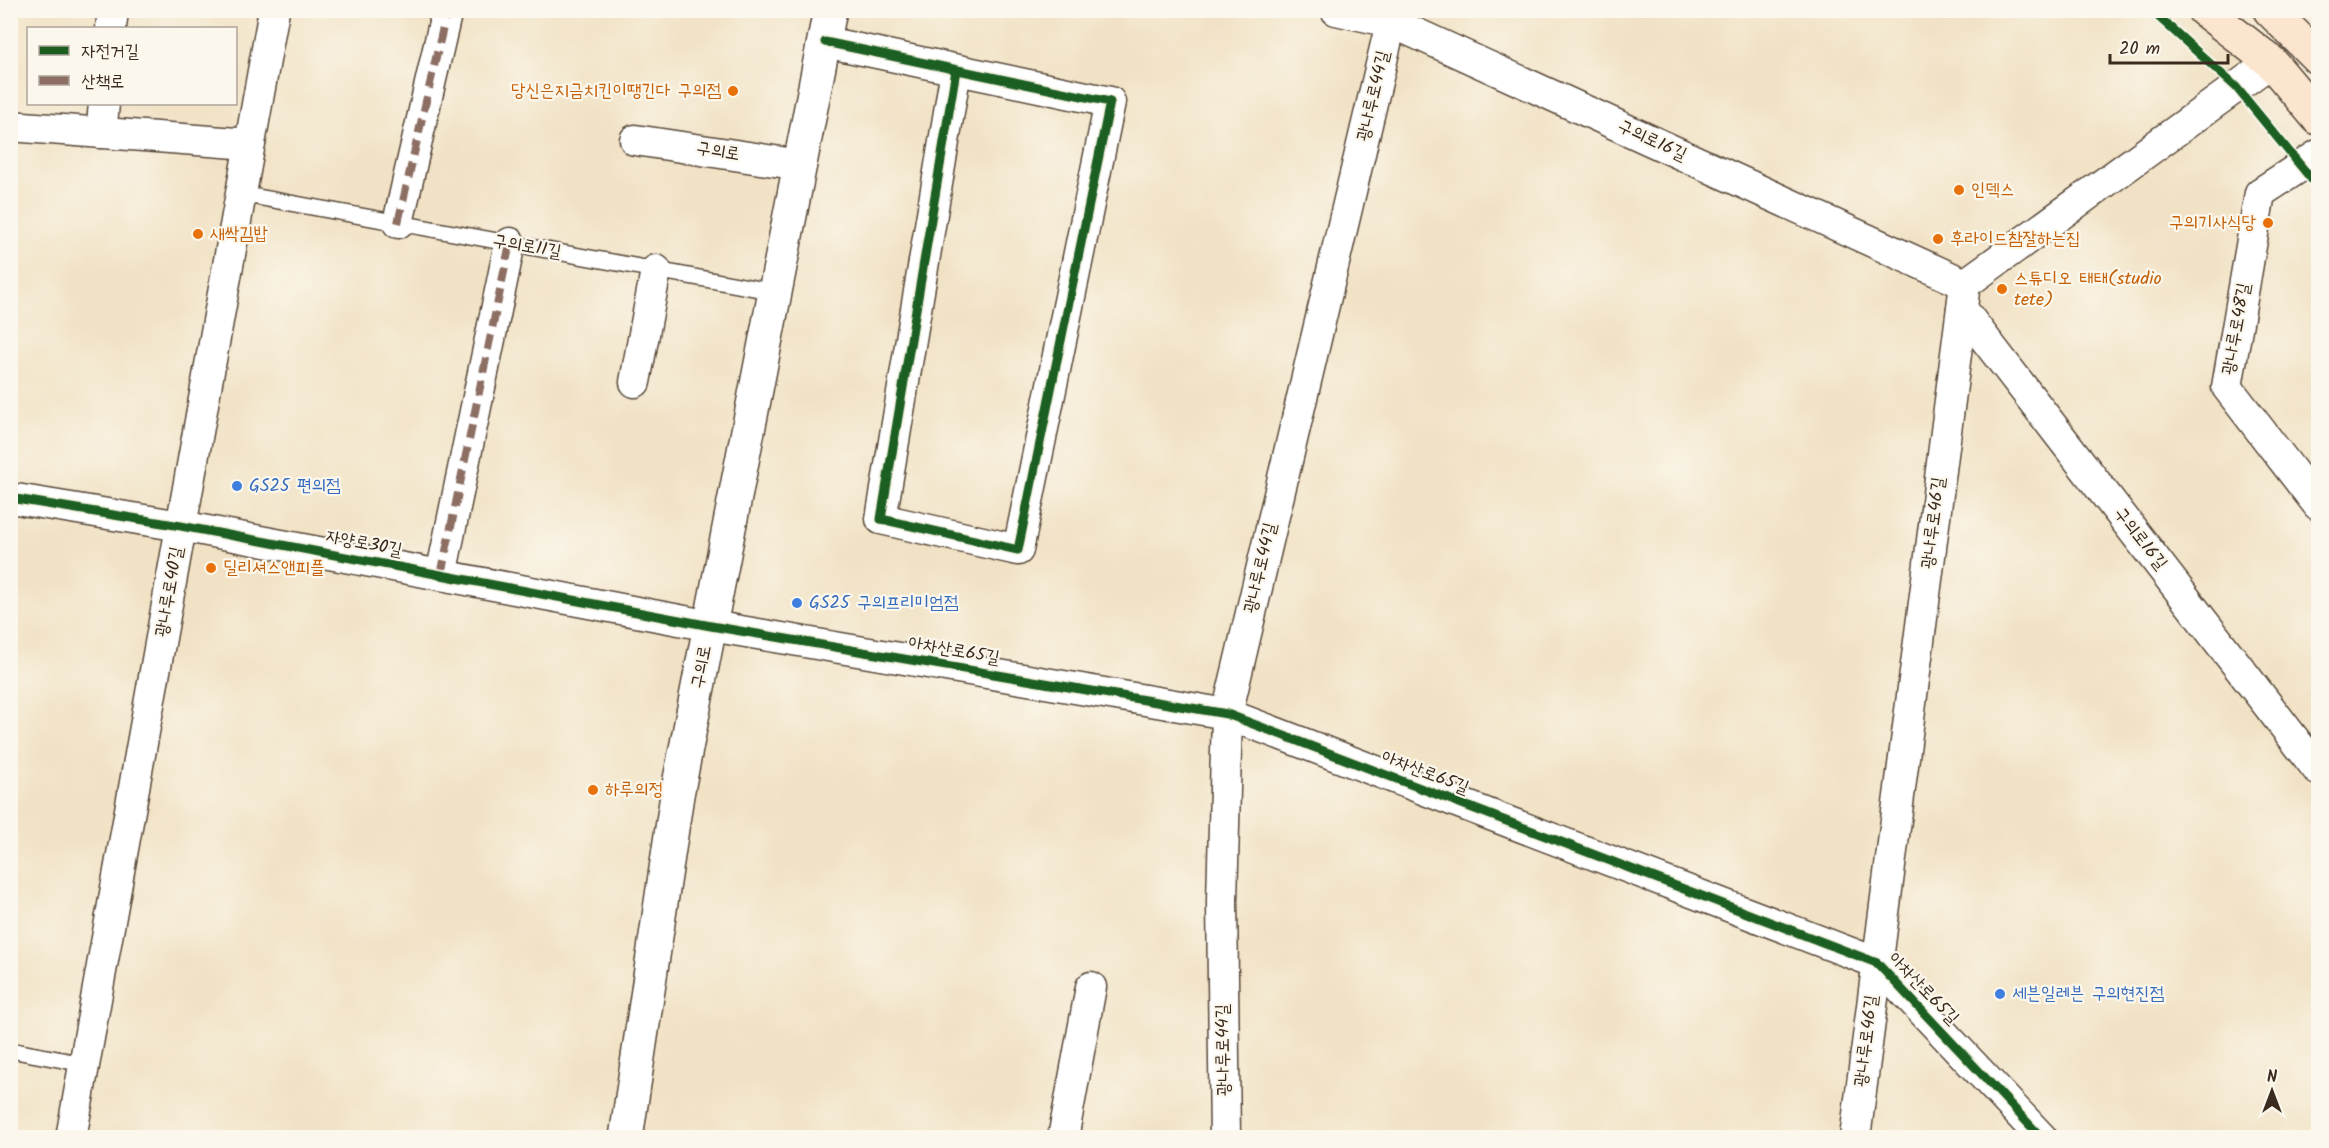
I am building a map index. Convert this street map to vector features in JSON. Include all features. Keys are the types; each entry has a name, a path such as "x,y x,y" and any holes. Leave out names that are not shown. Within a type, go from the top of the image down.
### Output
{"main road":[{"path":"2204,10 2271,62 2319,118"},
{"path":"2270,10 2319,58"}],"street":[{"path":"111,27 113,10"},
{"name":"광나루로40길","path":"71,1137 274,10"},
{"path":"398,223 447,10"},
{"name":"구의로16길","path":"1336,10 1392,16 1963,296 2319,770"},
{"name":"광나루로44길","path":"1225,1137 1222,901 1227,714 1392,16"},
{"path":"828,26 956,70 1110,102 1018,550 880,519 956,70"},
{"name":"구의로","path":"626,1137 677,795 828,26"},
{"path":"1963,296 2271,62"},
{"path":"101,133 104,105"},
{"path":"10,126 250,144"},
{"name":"구의로","path":"635,140 801,165"},
{"name":"광나루로48길","path":"2319,155 2260,193 2227,387 2319,505"},
{"path":"441,575 510,243"},
{"path":"635,382 656,270"},
{"name":"광나루로46길","path":"1855,1137 1963,296"},
{"name":"자양로30길","path":"10,498 181,526 711,626"},
{"name":"아차산로65길","path":"711,626 1227,714 1877,963 2042,1137"},
{"path":"1063,1137 1091,987"}],"lane":[{"name":"구의로11길","path":"241,194 776,292"},
{"path":"10,1050 84,1065"}],"marked path":[{"path":"398,223 447,10"},
{"path":"441,575 510,243"}],"cycle path":[{"path":"2151,10 2236,87 2318,187"},
{"path":"825,42 1110,102 1018,550 881,519 956,70"},
{"path":"10,498 181,526 711,626 1227,714 1877,963 2042,1138"}],"place":[{"name":"당신은지금치킨이땡긴다 구의점","path":"733,91"},
{"name":"인덱스","path":"1959,190"},
{"name":"구의기사식당","path":"2268,223"},
{"name":"새싹김밥","path":"198,234"},
{"name":"후라이드참잘하는집","path":"1938,239"},
{"name":"스튜디오 태태(studio tete)","path":"2002,289"},
{"name":"GS25 편의점","path":"237,486"},
{"name":"딜리셔스앤피플","path":"211,568"},
{"name":"GS25 구의프리미엄점","path":"797,603"},
{"name":"하루의정","path":"593,790"},
{"name":"세븐일레븐 구의현진점","path":"2000,994"}]}
